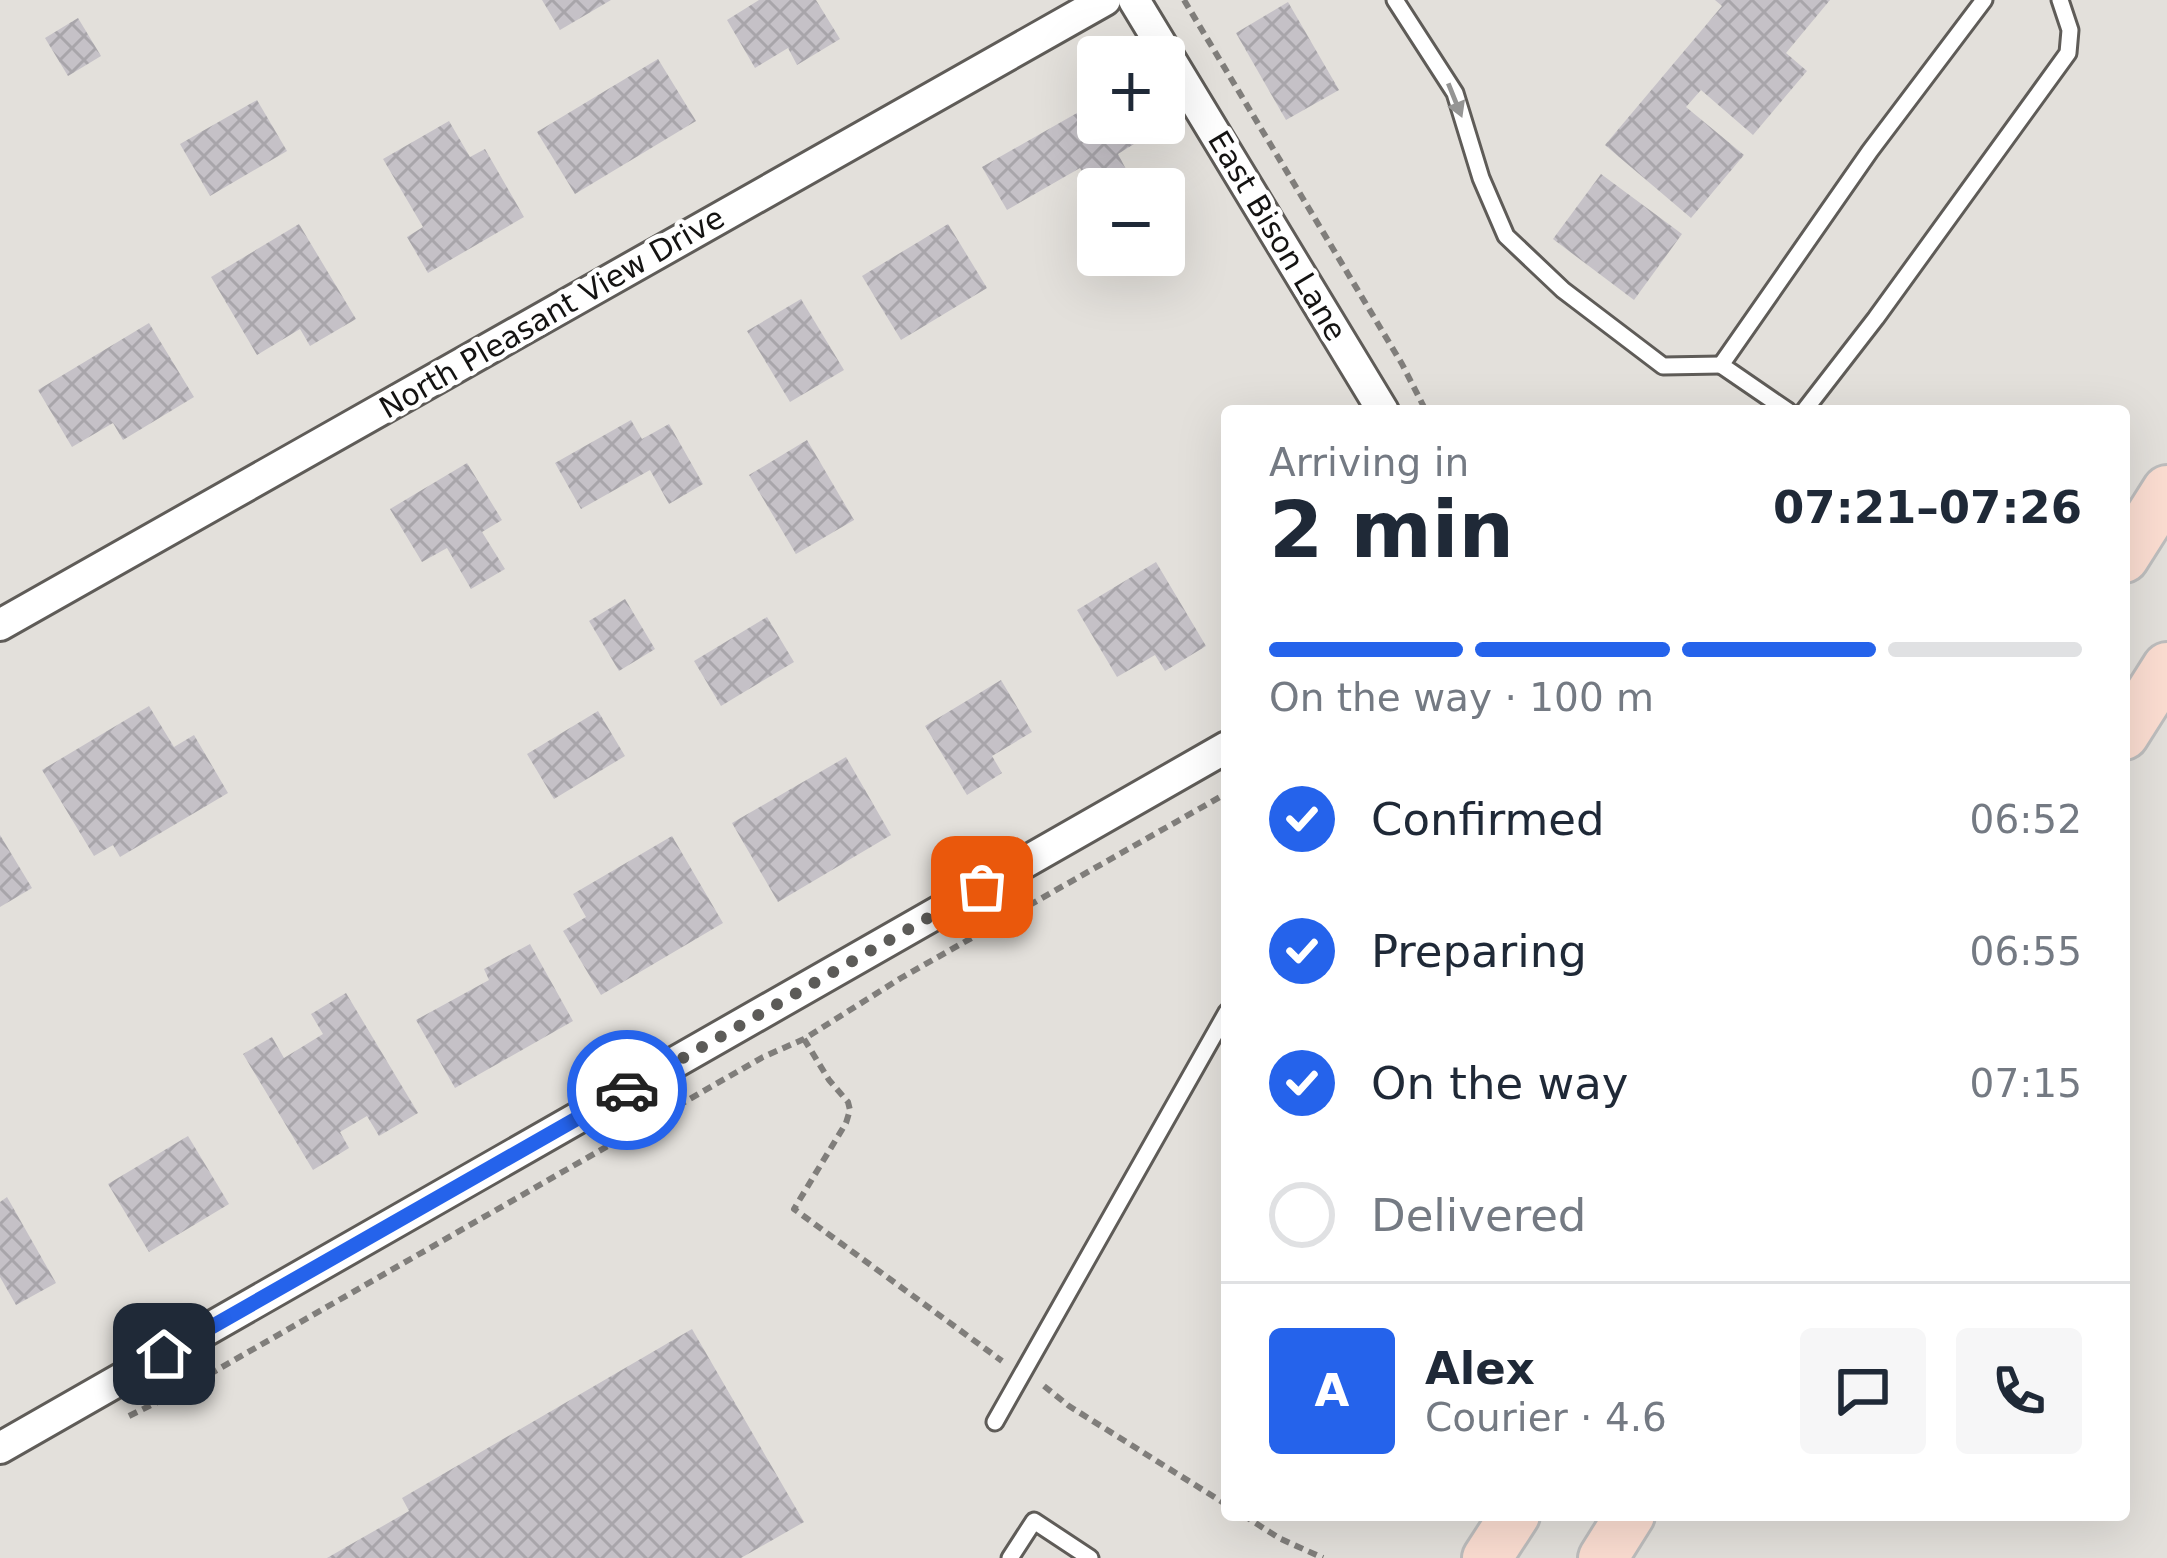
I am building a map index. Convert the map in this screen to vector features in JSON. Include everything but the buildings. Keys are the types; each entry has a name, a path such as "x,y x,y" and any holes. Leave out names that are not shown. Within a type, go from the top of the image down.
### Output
{"main road":[{"path":"2130,549 2167,490"},
{"path":"2130,726 2167,667"},
{"path":"1487,1558 1511,1521"},
{"path":"1603,1558 1626,1521"}],"street":[{"name":"North Pleasant View Drive","path":"0,626 1105,0"},
{"name":"East Bison Lane","path":"1133,0 1379,405"},
{"path":"0,1448 1221,750"}],"lane":[{"path":"1395,0 1455,93 1481,178 1506,236 1563,290 1663,366 1721,365 1779,405"},
{"path":"1721,365 1870,151 1984,0"},
{"path":"1809,405 2068,52 2070,29 2060,0"},
{"path":"995,1422 1221,1023"},
{"path":"1010,1558 1034,1521 1090,1558"}],"path":[{"path":"1184,0 1423,405"},
{"path":"127,1418 763,1057 804,1039 901,978 1221,796"},
{"path":"804,1039 850,1110 794,1209 1000,1359"},
{"path":"1050,1390 1221,1501"},
{"path":"1252,1521 1323,1558"}],"way so far":[{"path":"627,1090 982,887"}],"route":[{"path":"164,1354 627,1090"}]}
